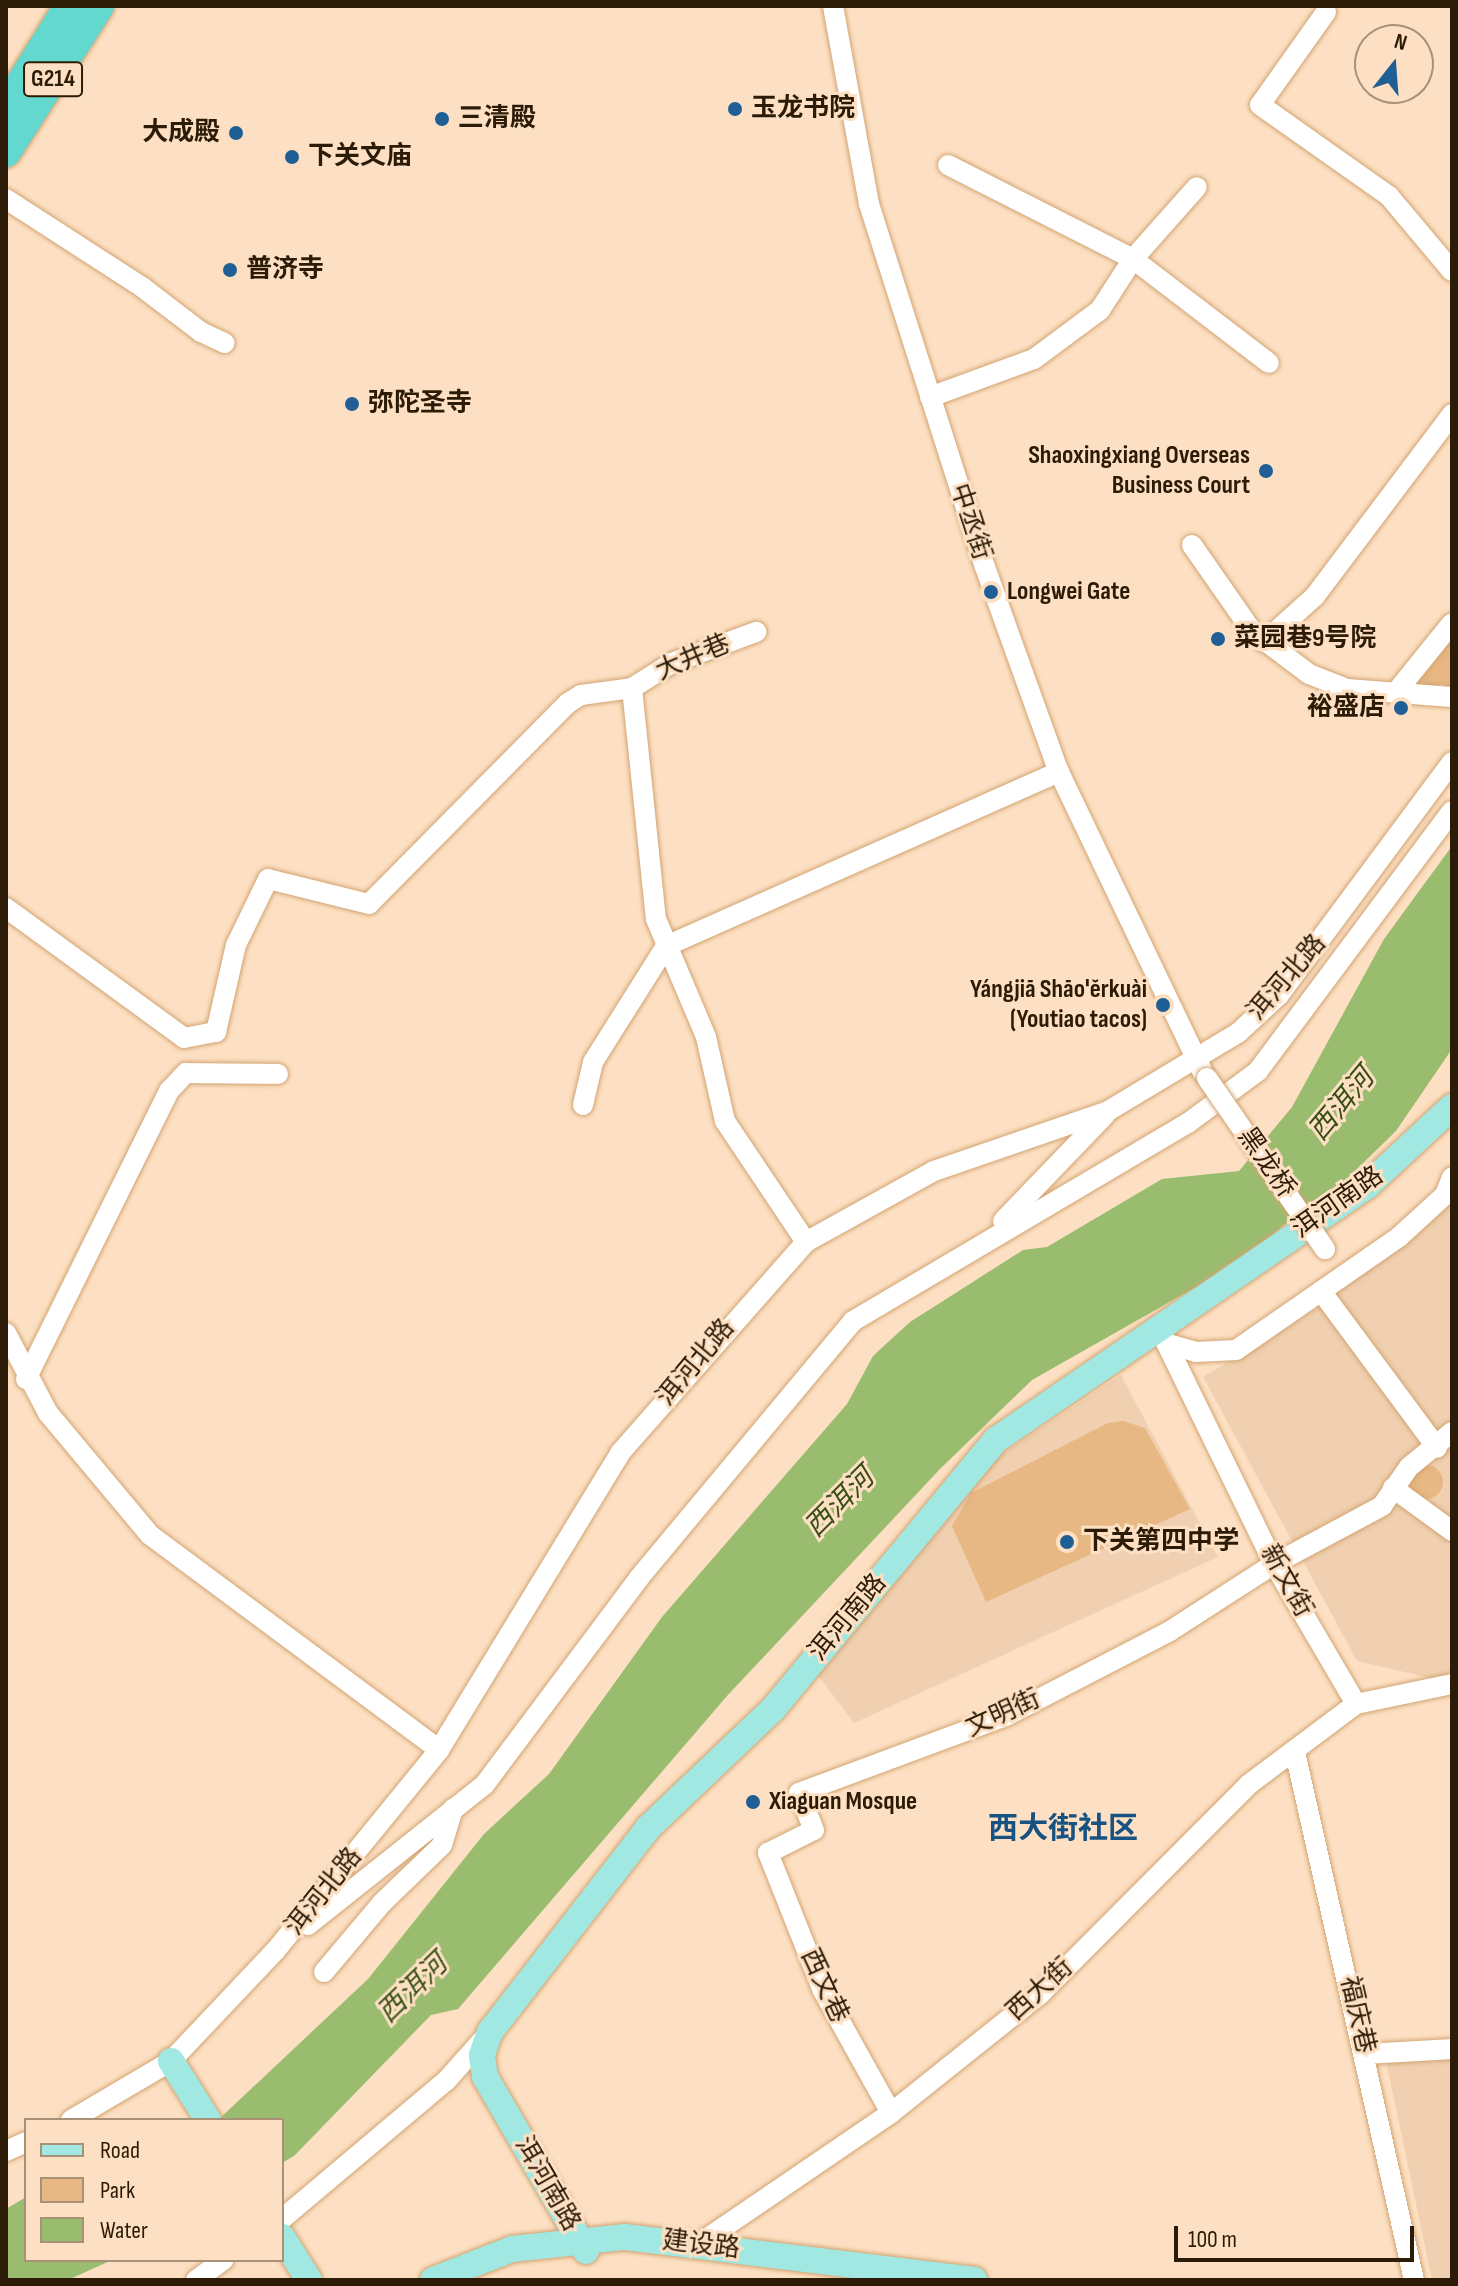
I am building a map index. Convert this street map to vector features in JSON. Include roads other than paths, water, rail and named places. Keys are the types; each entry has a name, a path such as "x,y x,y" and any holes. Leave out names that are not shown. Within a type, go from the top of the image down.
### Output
{"highway":[{"name":"G214","path":"6,107 69,6"},
{"name":"G214","path":"6,152 99,6"}],"main road":[{"name":"洱河南路","path":"582,2245 485,2077 482,2055 490,2032 648,1828 774,1708 996,1440 1165,1336 1368,1185 1452,1107"},
{"path":"171,2061 207,2118"},
{"path":"284,2240 309,2280"},
{"name":"建设路","path":"433,2280 503,2252 582,2245 699,2244 974,2280"},
{"name":"建设路","path":"463,2280 582,2245 874,2280"}],"street":[{"name":"中丞街","path":"833,6 860,161 930,397 1059,772 1195,1060"},
{"path":"1326,12 1260,105 1389,196 1452,271"},
{"path":"948,165 1133,259 1269,363"},
{"path":"930,397 1034,359 1100,310 1133,259 1197,187"},
{"path":"6,199 142,287 201,332 225,343"},
{"path":"1264,642 1315,596 1452,414"},
{"path":"1192,545 1264,642 1309,674 1347,689 1452,697"},
{"path":"1397,691 1452,623"},
{"name":"大井巷","path":"632,688 672,663 756,632"},
{"path":"6,908 184,1038 216,1032 236,945 268,879 369,904 568,703 581,695 632,688 656,919 706,1037 725,1121 806,1242"},
{"name":"洱河北路","path":"74,2118 171,2061 276,1950 439,1750 620,1453 741,1310 806,1242 934,1171 1108,1111 1238,1033 1279,995 1452,762"},
{"path":"583,1105 593,1062 666,946 1059,772"},
{"path":"276,1950 485,1784 529,1732 639,1578 853,1321 987,1239 1188,1123 1258,1071 1452,811"},
{"name":"黑龙桥","path":"1195,1060 1343,1275"},
{"path":"26,1379 169,1091 186,1073 278,1074"},
{"path":"987,1239 1108,1111"},
{"path":"1165,1336 1196,1352 1236,1350 1399,1237 1445,1195 1452,1177"},
{"path":"1321,1291 1437,1448"},
{"path":"6,1333 26,1379 150,1535 439,1750"},
{"name":"新文街","path":"1165,1336 1274,1564 1356,1704"},
{"path":"1274,1564 1382,1506 1409,1467 1437,1448 1452,1432"},
{"path":"1393,1488 1452,1531"},
{"name":"文明街","path":"768,1853 814,1830 799,1793 1006,1716 1170,1631 1274,1564"},
{"path":"1356,1704 1452,1684"},
{"name":"西大街","path":"699,2244 891,2113 1040,1994 1248,1785 1356,1704"},
{"name":"福庆巷","path":"1295,1752 1366,2054 1414,2280"},
{"path":"324,1972 382,1903 442,1845 453,1809"},
{"name":"西文巷","path":"768,1853 823,1991 891,2113"},
{"path":"284,2217 446,2081 490,2032"},
{"path":"1366,2054 1452,2049"},
{"path":"196,2280 221,2262"}],"water":[{"name":"西洱河","path":"1452,846 1452,1049 1396,1131 1325,1200 1282,1226 1256,1253 1032,1380 940,1469 727,1696 458,2009 431,2015 294,2156 284,2162 284,2118 220,2118 368,1979 484,1834 549,1774 662,1617 847,1404 873,1356 910,1322 1023,1250 1047,1247 1162,1179 1239,1171 1292,1107 1384,939"},
{"path":"24,2198 24,2262 108,2262 68,2280 6,2280 6,2209"}],"place":[{"name":"玉龙书院","path":"735,109"},
{"name":"三清殿","path":"442,119"},
{"name":"大成殿","path":"236,133"},
{"name":"下关文庙","path":"292,157"},
{"name":"普济寺","path":"230,270"},
{"name":"弥陀圣寺","path":"352,404"},
{"name":"Shaoxingxiang Overseas Business Court","path":"1266,471"},
{"name":"Longwei Gate","path":"991,592"},
{"name":"菜园巷9号院","path":"1218,639"},
{"name":"裕盛店","path":"1401,708"},
{"name":"Yángjiā Shāo'ěrkuài (Youtiao tacos)","path":"1163,1005"},
{"name":"下关第四中学","path":"1067,1542"},
{"name":"Xiaguan Mosque","path":"753,1802"}],"district":[{"name":"西大街社区","path":"1063,1829"}]}
